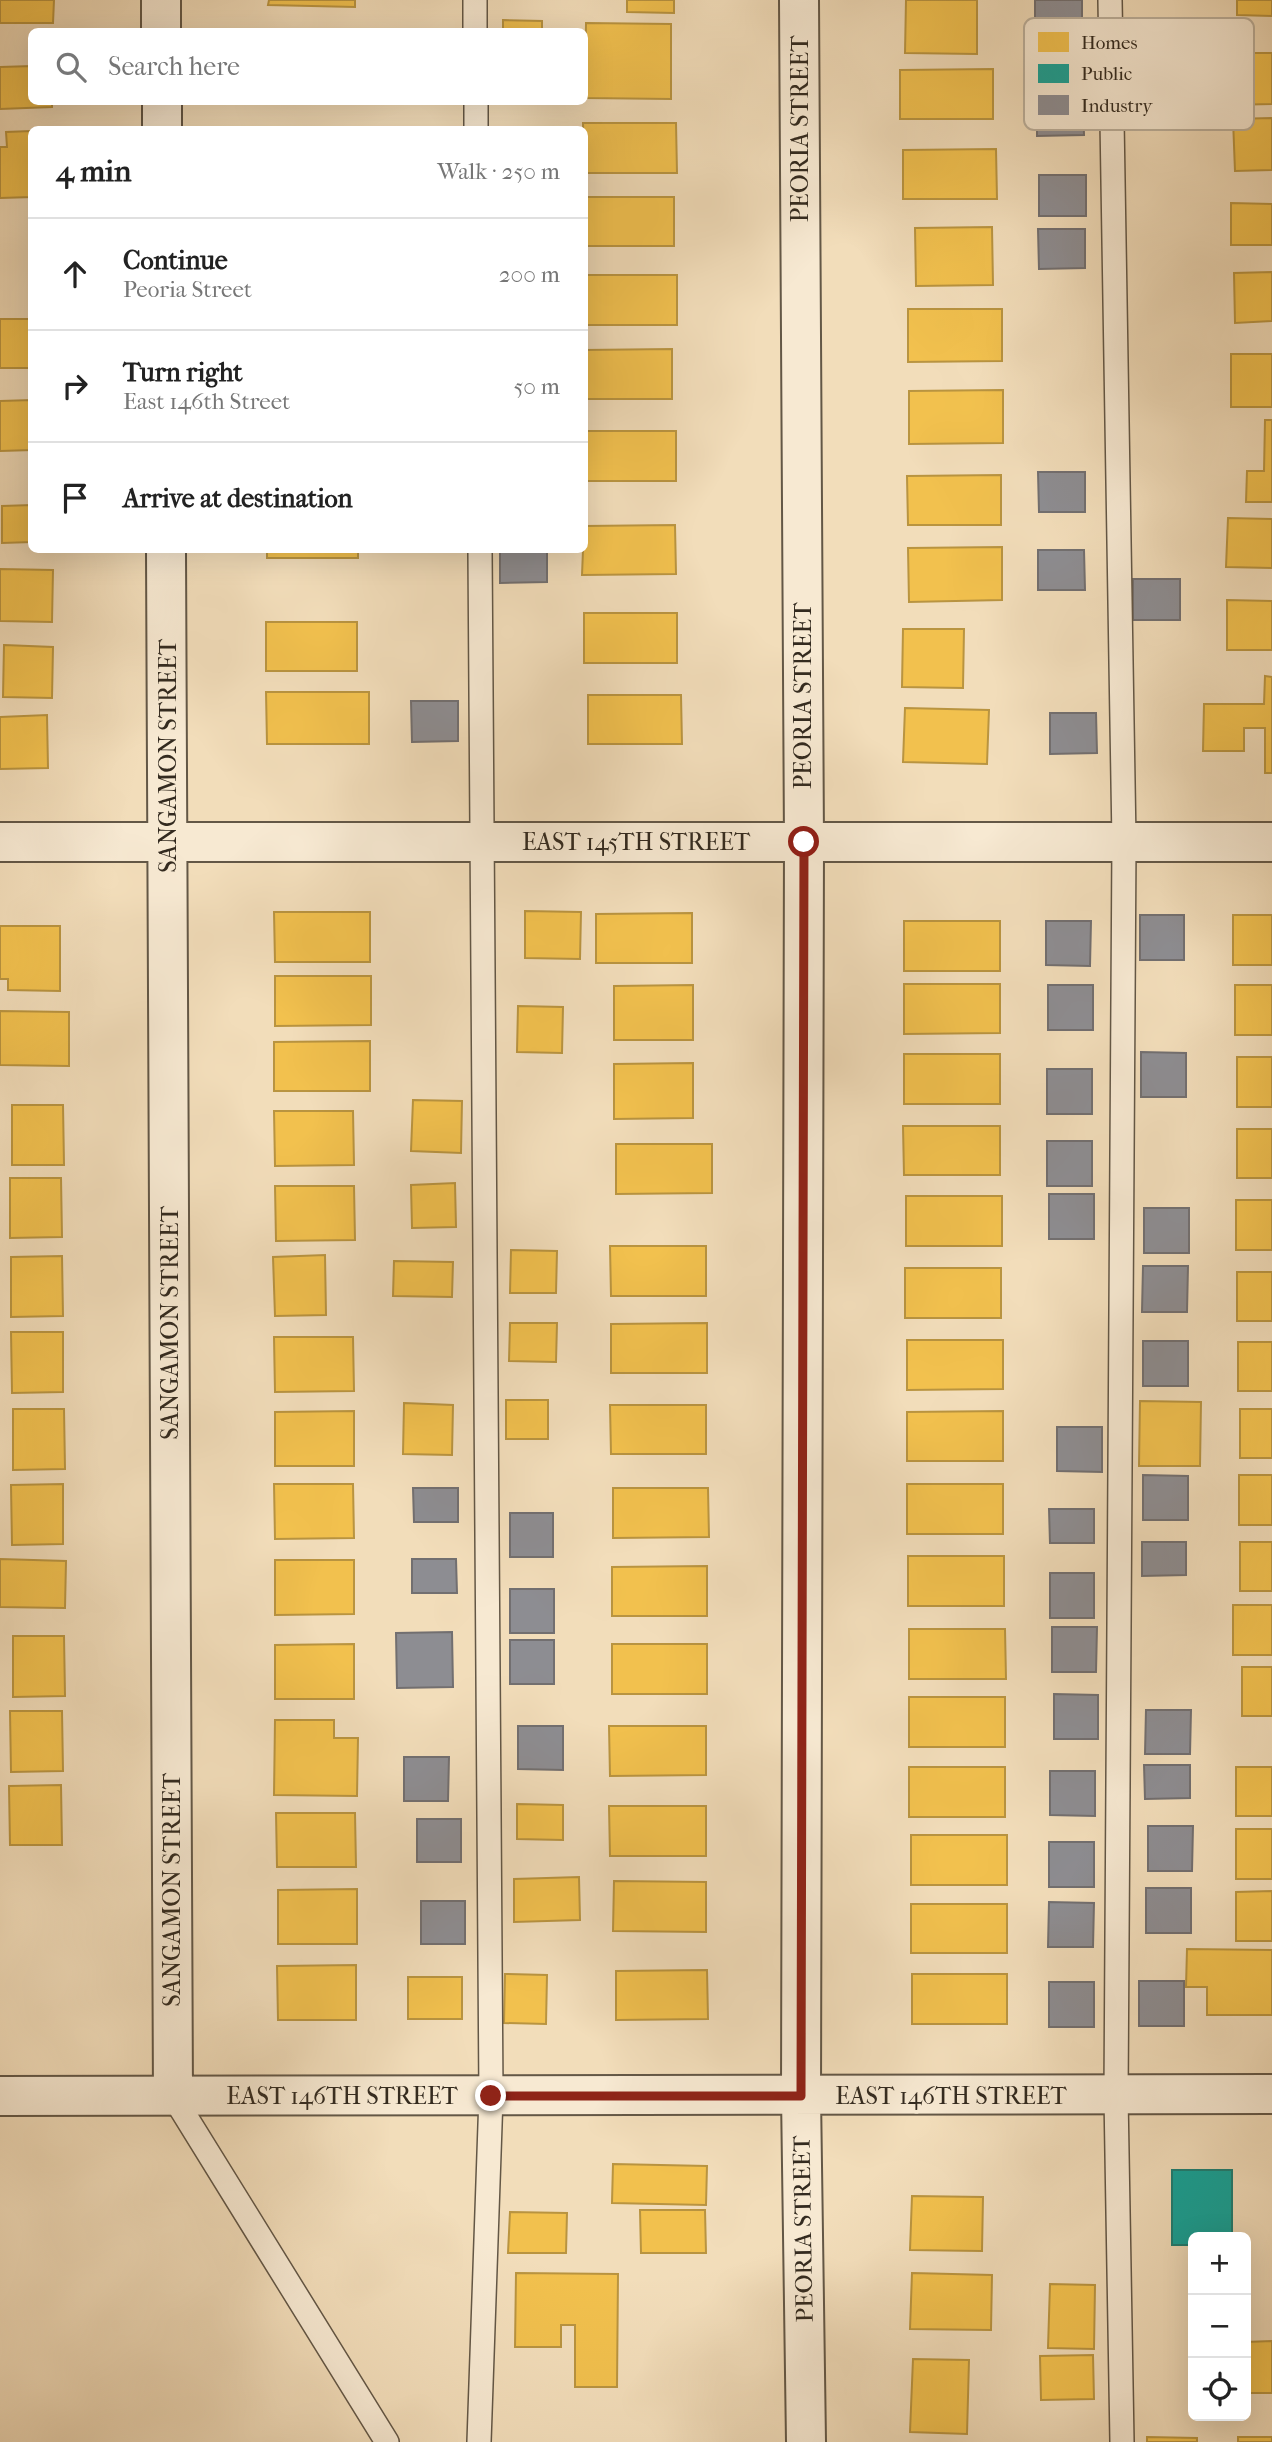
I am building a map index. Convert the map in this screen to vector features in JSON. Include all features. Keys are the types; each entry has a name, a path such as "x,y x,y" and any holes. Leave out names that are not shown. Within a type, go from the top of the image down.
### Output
{"street":[{"path":"161,0 161,28"},
{"name":"PEORIA STREET","path":"799,0 804,842 801,2096 806,2442"},
{"path":"162,105 162,126"},
{"name":"SANGAMON STREET","path":"166,553 173,2096"},
{"name":"EAST 145TH STREET","path":"0,842 1272,842"},
{"name":"EAST 146TH STREET","path":"0,2096 1272,2094"}],"lane":[{"path":"475,0 475,28"},
{"path":"1110,0 1110,18"},
{"path":"476,105 476,126"},
{"path":"1112,130 1124,842 1116,2096 1122,2442"},
{"path":"479,2442 491,2096 480,553"},
{"path":"173,2096 387,2442"}],"building: Homes":[{"path":"0,0 54,0 53,23 0,23"},
{"path":"269,0 355,0 355,7 268,5"},
{"path":"627,0 674,0 674,13 627,12"},
{"path":"906,0 977,0 977,54 905,53"},
{"path":"1237,0 1272,0 1272,16 1237,15"},
{"path":"503,20 542,21 542,28 503,28"},
{"path":"586,23 671,24 671,99 588,98"},
{"path":"1254,53 1272,53 1272,104 1254,104"},
{"path":"28,66 28,105 52,107 0,109 0,67"},
{"path":"993,69 993,119 900,119 900,70"},
{"path":"1254,118 1272,118 1272,170 1235,171 1233,130 1254,130"},
{"path":"583,123 676,123 677,173 588,173 588,126 583,126"},
{"path":"28,131 28,197 0,198 0,147 7,147 6,132"},
{"path":"996,149 997,199 903,199 903,150"},
{"path":"588,197 674,197 674,246 588,246"},
{"path":"1231,203 1272,204 1272,245 1231,245"},
{"path":"992,227 993,285 916,286 915,228"},
{"path":"1272,272 1272,321 1235,323 1234,273"},
{"path":"588,275 677,275 677,325 588,325"},
{"path":"908,309 1002,309 1002,361 908,362"},
{"path":"0,319 28,319 28,368 0,368"},
{"path":"672,349 672,399 588,399 588,350"},
{"path":"1231,354 1272,354 1272,407 1231,407"},
{"path":"1003,390 1003,443 909,444 909,391"},
{"path":"28,400 28,450 0,451 0,401"},
{"path":"1265,420 1272,420 1272,502 1246,502 1247,471 1264,471"},
{"path":"588,431 676,431 676,481 588,481"},
{"path":"1001,475 1001,525 908,525 907,476"},
{"path":"28,505 28,542 2,543 2,506"},
{"path":"1228,518 1272,519 1272,568 1226,567"},
{"path":"675,525 676,574 582,575 583,553 588,553 588,526"},
{"path":"1002,547 1002,600 909,602 908,548"},
{"path":"267,553 358,553 358,558 267,558"},
{"path":"0,569 53,570 52,622 0,621"},
{"path":"1227,600 1272,601 1272,650 1227,650"},
{"path":"584,613 677,613 677,663 584,663"},
{"path":"266,622 357,622 357,671 266,671"},
{"path":"903,629 964,629 963,688 902,687"},
{"path":"4,645 53,647 52,698 3,697"},
{"path":"1265,676 1272,677 1272,773 1265,773 1265,728 1244,728 1244,751 1203,751 1204,704 1264,704"},
{"path":"266,692 369,692 369,744 267,744"},
{"path":"588,695 681,695 682,744 588,744"},
{"path":"905,708 989,710 987,764 903,762"},
{"path":"47,715 48,768 0,769 0,717"},
{"path":"525,911 581,912 580,959 525,958"},
{"path":"274,912 370,912 370,962 275,962"},
{"path":"692,913 692,963 596,963 596,914"},
{"path":"1233,915 1272,915 1272,965 1233,965"},
{"path":"904,921 1000,921 1000,971 904,971"},
{"path":"0,926 60,926 60,991 8,990 8,979 0,979"},
{"path":"275,976 371,976 371,1025 275,1026"},
{"path":"904,984 1000,984 1000,1033 904,1034"},
{"path":"693,985 693,1040 614,1040 614,986"},
{"path":"1235,985 1272,985 1272,1035 1235,1035"},
{"path":"518,1006 563,1007 562,1053 517,1052"},
{"path":"0,1011 69,1012 69,1066 0,1065"},
{"path":"370,1041 370,1091 274,1091 274,1042"},
{"path":"904,1054 1000,1054 1000,1104 904,1104"},
{"path":"1237,1057 1272,1057 1272,1107 1237,1107"},
{"path":"693,1063 693,1118 614,1119 614,1064"},
{"path":"413,1100 462,1101 461,1153 411,1151"},
{"path":"12,1105 63,1105 64,1165 12,1165"},
{"path":"274,1111 353,1111 354,1165 275,1166"},
{"path":"903,1126 1000,1126 1000,1175 904,1175"},
{"path":"1237,1129 1272,1129 1272,1178 1237,1178"},
{"path":"616,1144 712,1144 712,1193 616,1194"},
{"path":"10,1178 61,1178 62,1237 10,1238"},
{"path":"455,1183 456,1227 412,1228 411,1185"},
{"path":"275,1186 354,1186 355,1240 276,1241"},
{"path":"906,1196 1002,1196 1002,1246 906,1246"},
{"path":"1236,1200 1272,1200 1272,1250 1236,1250"},
{"path":"610,1246 706,1246 706,1296 611,1296"},
{"path":"511,1250 557,1251 556,1293 510,1293"},
{"path":"325,1255 326,1315 275,1316 273,1257"},
{"path":"62,1256 63,1316 11,1317 11,1257"},
{"path":"394,1261 453,1262 452,1297 393,1296"},
{"path":"905,1268 1001,1268 1001,1318 905,1318"},
{"path":"1237,1272 1272,1272 1272,1321 1237,1321"},
{"path":"510,1323 557,1323 556,1362 509,1361"},
{"path":"707,1323 707,1373 611,1373 611,1324"},
{"path":"11,1332 63,1332 63,1392 12,1393"},
{"path":"274,1337 353,1337 354,1391 275,1392"},
{"path":"907,1340 1003,1340 1003,1389 907,1390"},
{"path":"1238,1342 1272,1342 1272,1391 1238,1391"},
{"path":"506,1400 548,1400 548,1439 506,1439"},
{"path":"1140,1401 1201,1402 1200,1466 1139,1466"},
{"path":"404,1403 453,1405 452,1455 403,1454"},
{"path":"610,1405 706,1405 706,1454 611,1454"},
{"path":"13,1409 64,1409 65,1469 13,1470"},
{"path":"1240,1409 1272,1409 1272,1458 1240,1458"},
{"path":"354,1411 354,1466 275,1466 275,1412"},
{"path":"1003,1411 1003,1461 907,1461 907,1412"},
{"path":"1239,1475 1272,1475 1272,1525 1239,1525"},
{"path":"63,1484 63,1544 12,1545 11,1485"},
{"path":"274,1484 353,1484 354,1538 275,1539"},
{"path":"907,1484 1003,1484 1003,1534 907,1534"},
{"path":"613,1488 708,1488 709,1537 613,1538"},
{"path":"1240,1542 1272,1542 1272,1591 1240,1591"},
{"path":"908,1556 1004,1556 1004,1606 908,1606"},
{"path":"0,1559 66,1561 65,1608 0,1607"},
{"path":"275,1560 354,1560 354,1614 275,1615"},
{"path":"707,1566 707,1616 612,1616 612,1567"},
{"path":"1233,1605 1272,1605 1272,1655 1233,1655"},
{"path":"909,1629 1005,1629 1006,1679 909,1679"},
{"path":"13,1636 64,1636 65,1696 13,1697"},
{"path":"354,1644 354,1699 275,1699 275,1645"},
{"path":"612,1644 707,1644 707,1694 612,1694"},
{"path":"1242,1667 1272,1667 1272,1716 1242,1716"},
{"path":"909,1697 1005,1697 1005,1747 909,1747"},
{"path":"10,1711 62,1711 63,1771 11,1772"},
{"path":"275,1720 334,1720 334,1738 358,1738 357,1796 274,1795"},
{"path":"609,1726 706,1726 706,1775 610,1776"},
{"path":"909,1767 1005,1767 1005,1817 909,1817"},
{"path":"1236,1767 1272,1767 1272,1816 1236,1816"},
{"path":"61,1785 62,1845 10,1845 9,1786"},
{"path":"517,1804 563,1805 563,1840 517,1839"},
{"path":"609,1806 706,1806 706,1856 610,1856"},
{"path":"276,1813 355,1813 356,1867 277,1867"},
{"path":"1236,1829 1272,1829 1272,1879 1236,1879"},
{"path":"911,1835 1007,1835 1007,1885 911,1885"},
{"path":"579,1877 580,1920 514,1922 514,1879"},
{"path":"614,1881 706,1882 706,1932 613,1931"},
{"path":"357,1889 357,1944 278,1944 278,1890"},
{"path":"1272,1891 1272,1941 1236,1941 1236,1892"},
{"path":"911,1904 1007,1904 1007,1953 911,1953"},
{"path":"1187,1949 1272,1950 1272,2015 1207,2015 1207,1987 1186,1987"},
{"path":"356,1965 356,2020 278,2020 277,1966"},
{"path":"707,1970 708,2019 616,2020 616,1971"},
{"path":"505,1974 547,1975 546,2024 504,2023"},
{"path":"912,1974 1007,1974 1007,2024 912,2024"},
{"path":"408,1977 462,1977 462,2019 408,2019"},
{"path":"613,2164 707,2166 706,2205 612,2203"},
{"path":"912,2196 983,2197 982,2251 910,2250"},
{"path":"640,2210 705,2210 706,2253 641,2253"},
{"path":"510,2212 567,2213 566,2253 508,2253"},
{"path":"516,2273 618,2274 617,2387 575,2387 575,2325 561,2325 561,2347 515,2347"},
{"path":"912,2273 992,2275 991,2330 910,2329"},
{"path":"1050,2284 1095,2285 1094,2349 1048,2348"},
{"path":"1272,2341 1272,2393 1251,2393 1251,2342"},
{"path":"1093,2355 1094,2399 1041,2400 1040,2356"},
{"path":"913,2359 969,2360 967,2434 910,2432"},
{"path":"1147,2437 1197,2438 1197,2442 1147,2442"},
{"path":"1238,2437 1272,2437 1272,2442 1238,2442"}],"building: Public":[{"path":"1172,2170 1232,2170 1232,2232 1188,2232 1188,2245 1172,2245"}],"building: Industry":[{"path":"1035,0 1082,0 1082,18 1035,18"},
{"path":"1037,130 1084,130 1084,135 1037,136"},
{"path":"1039,175 1086,175 1086,216 1039,216"},
{"path":"1038,229 1085,229 1085,268 1039,269"},
{"path":"1038,472 1085,472 1085,512 1039,512"},
{"path":"1038,550 1084,550 1085,590 1038,590"},
{"path":"500,553 547,553 547,582 500,583"},
{"path":"1133,579 1180,579 1180,620 1133,620"},
{"path":"411,701 458,701 458,741 412,742"},
{"path":"1050,713 1096,713 1097,753 1050,754"},
{"path":"1140,915 1184,915 1184,960 1140,960"},
{"path":"1046,921 1091,921 1090,966 1046,965"},
{"path":"1048,985 1093,985 1093,1030 1048,1030"},
{"path":"1141,1052 1186,1053 1186,1097 1141,1097"},
{"path":"1047,1069 1092,1069 1092,1114 1047,1114"},
{"path":"1047,1141 1092,1141 1092,1186 1047,1186"},
{"path":"1049,1194 1094,1194 1094,1239 1049,1239"},
{"path":"1144,1208 1189,1208 1189,1253 1144,1253"},
{"path":"1143,1266 1188,1266 1187,1312 1142,1312"},
{"path":"1143,1341 1188,1341 1188,1386 1143,1386"},
{"path":"1057,1427 1102,1427 1102,1472 1057,1471"},
{"path":"1143,1475 1188,1476 1188,1520 1143,1520"},
{"path":"413,1488 458,1488 458,1522 414,1522"},
{"path":"1049,1509 1094,1509 1094,1543 1050,1543"},
{"path":"510,1513 553,1513 553,1557 510,1557"},
{"path":"1142,1542 1186,1542 1186,1575 1142,1576"},
{"path":"412,1559 456,1559 457,1593 412,1593"},
{"path":"1050,1573 1094,1573 1094,1618 1050,1618"},
{"path":"510,1589 554,1589 554,1633 510,1633"},
{"path":"1052,1627 1097,1627 1096,1672 1052,1672"},
{"path":"452,1632 453,1687 397,1688 396,1633"},
{"path":"510,1640 554,1640 554,1684 510,1684"},
{"path":"1054,1694 1098,1695 1098,1739 1054,1739"},
{"path":"1146,1710 1191,1710 1190,1754 1145,1754"},
{"path":"518,1726 563,1726 563,1770 518,1769"},
{"path":"404,1757 449,1757 448,1801 404,1801"},
{"path":"1144,1765 1190,1765 1190,1798 1145,1799"},
{"path":"1050,1771 1095,1771 1095,1816 1050,1815"},
{"path":"417,1819 461,1819 461,1862 417,1862"},
{"path":"1148,1826 1193,1826 1192,1871 1148,1871"},
{"path":"1049,1842 1094,1842 1094,1887 1049,1887"},
{"path":"1146,1888 1191,1888 1191,1933 1146,1933"},
{"path":"421,1901 465,1901 465,1944 421,1944"},
{"path":"1049,1902 1094,1903 1093,1947 1048,1947"},
{"path":"1139,1981 1184,1981 1184,2026 1139,2026"},
{"path":"1049,1982 1094,1982 1094,2027 1049,2027"}],"route":[{"path":"491,2096 801,2096 804,842"}]}
